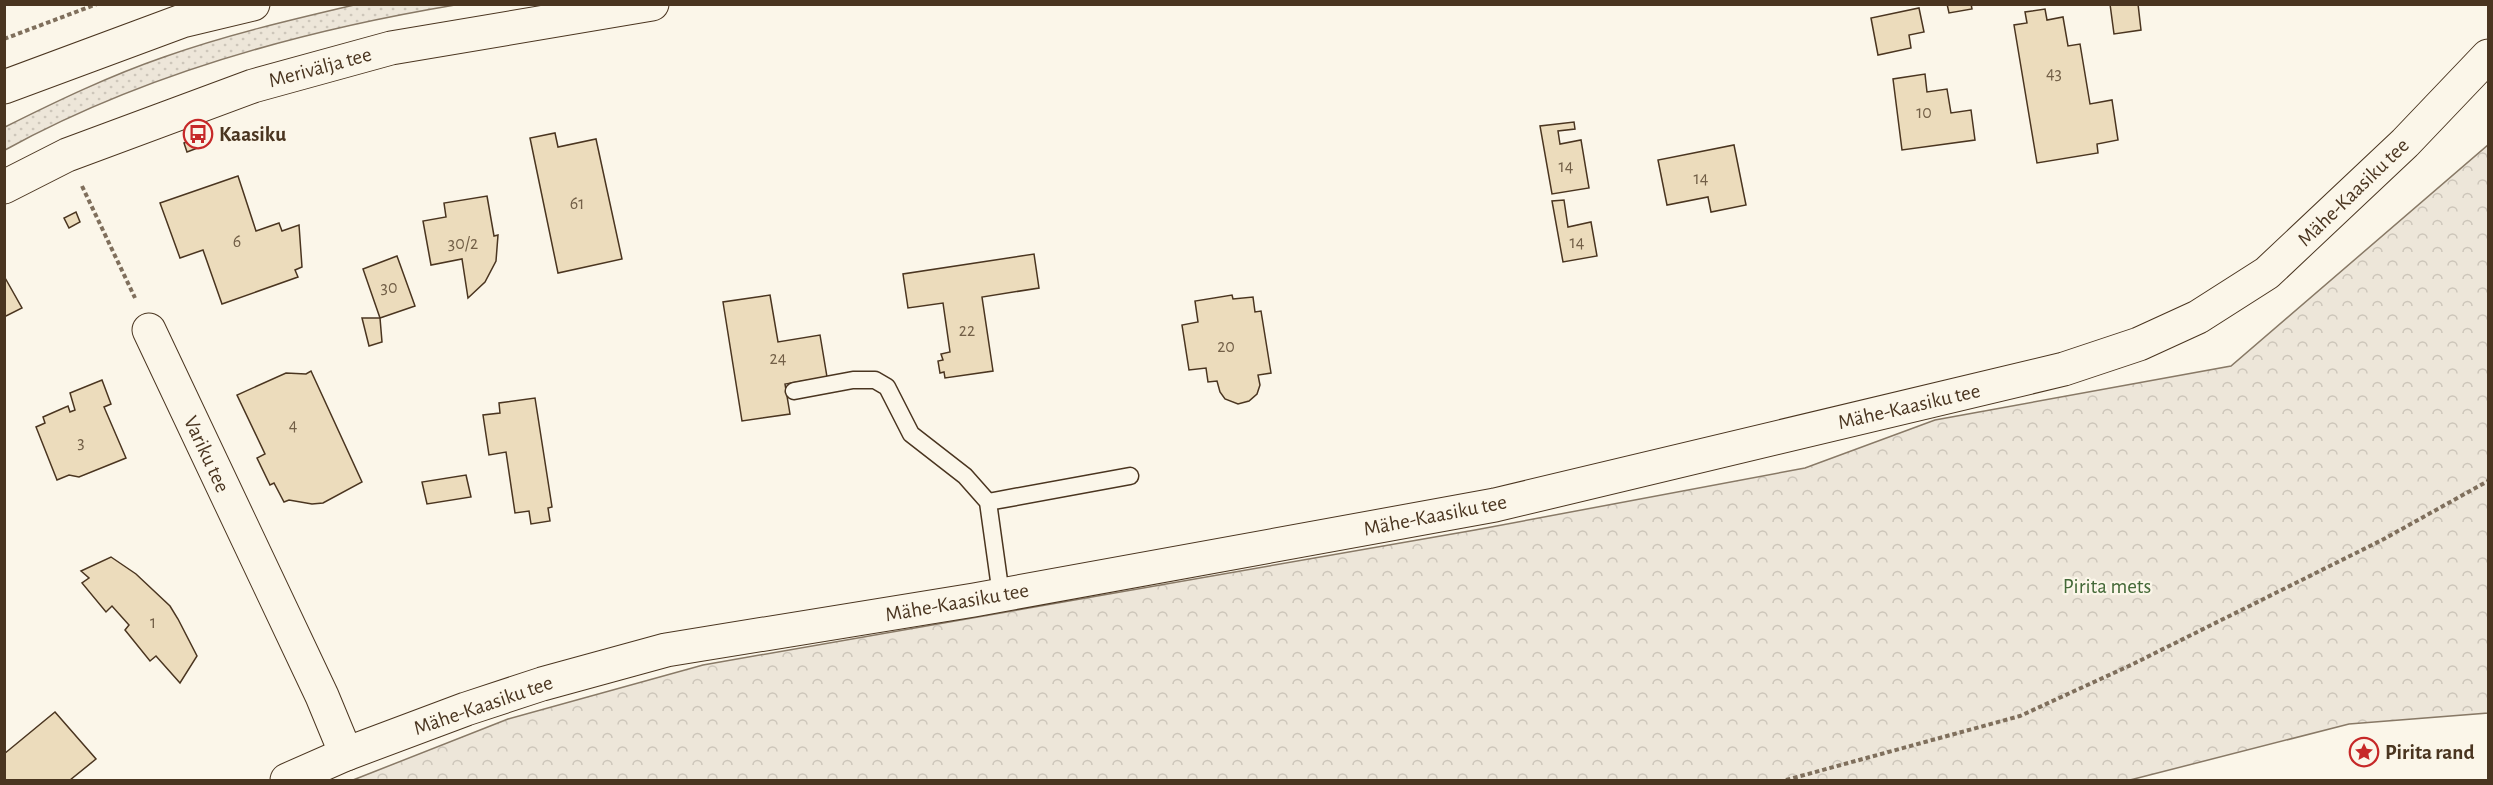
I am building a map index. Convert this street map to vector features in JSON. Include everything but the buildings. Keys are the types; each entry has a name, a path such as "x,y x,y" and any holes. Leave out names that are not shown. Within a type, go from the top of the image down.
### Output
{"street":[{"path":"4,87 183,21 253,4"},
{"name":"Merivälja tee","path":"4,187 67,155 253,86 391,48 652,4"},
{"name":"Mähe-Kaasiku tee","path":"287,780 345,754 542,684 666,650 1001,595 1495,505 2053,371 2139,344 2198,317 2267,273 2405,143 2488,56"},
{"name":"Variku tee","path":"149,330 322,696 345,754"}],"lane":[{"path":"794,391 853,380 875,380 886,387 895,399 911,434 965,476 988,502 1001,595"},
{"path":"988,502 1130,476"}],"path":[{"path":"4,39 97,4"},
{"path":"67,155 149,330"},
{"path":"1786,780 2020,717 2131,665 2382,540 2488,482"}],"green space":[{"path":"354,5 455,5 339,28 224,59 112,99 5,150 5,127 123,72 211,42"},
{"name":"Pirita mets","path":"2488,145 2488,713 2349,724 2130,780 353,780 508,719 703,665 1475,530 1805,468 1935,420 2231,366"}],"place":[{"name":"Kaasiku","path":"198,134"},
{"name":"Pirita rand","path":"2364,752"}]}
